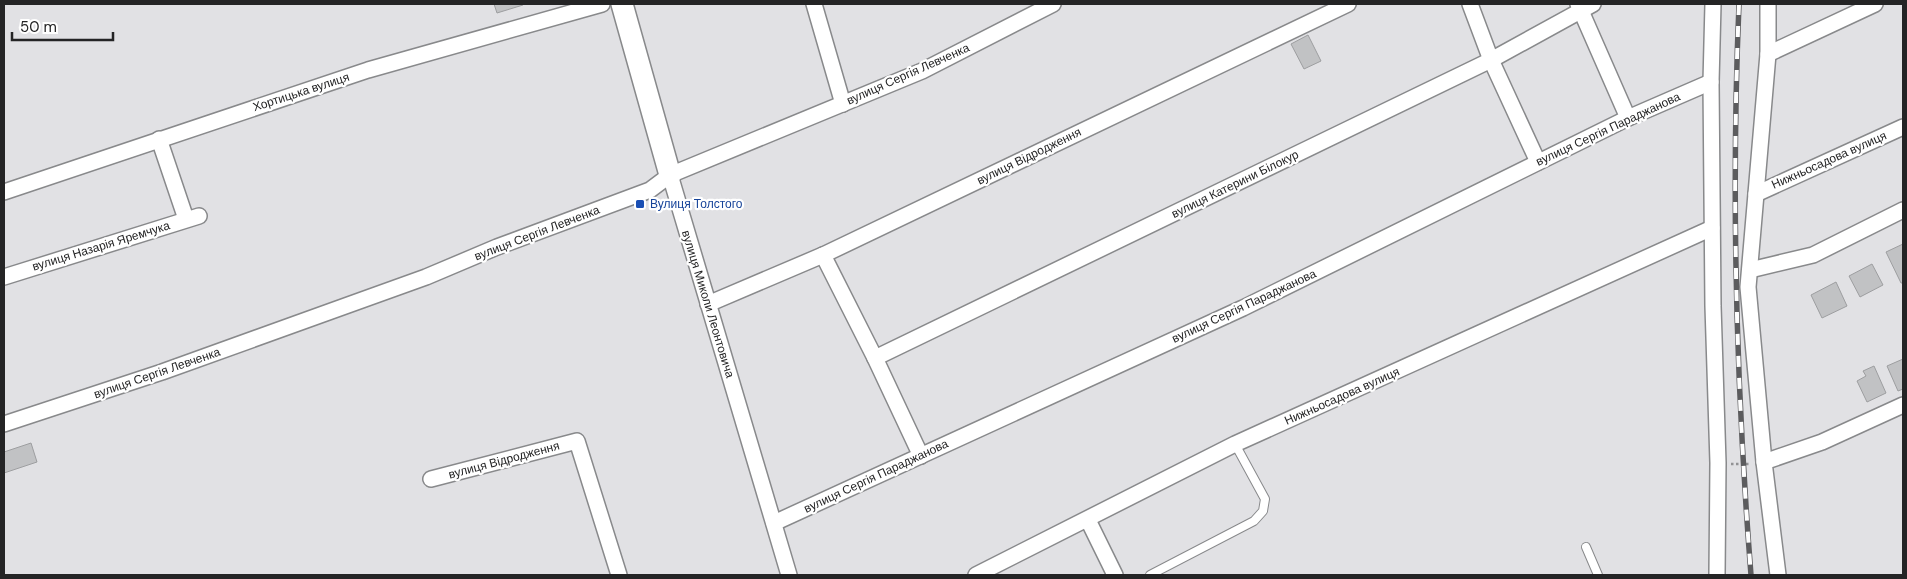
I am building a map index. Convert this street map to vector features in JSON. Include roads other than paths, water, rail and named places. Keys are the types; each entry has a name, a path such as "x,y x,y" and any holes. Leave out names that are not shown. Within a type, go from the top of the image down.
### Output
{"street":[{"name":"Хортицька вулиця","path":"4,192 368,70 602,4"},
{"name":"вулиця Миколи Леонтовича","path":"622,4 708,304 789,575"},
{"path":"814,4 843,104"},
{"name":"вулиця Сергія Левченка","path":"4,424 162,372 426,277 515,240 650,190 670,174 922,71 1053,4"},
{"name":"вулиця Відродження","path":"708,304 822,255 1348,4"},
{"path":"1470,4 1491,60 1538,162"},
{"path":"1712,4 1712,228 1718,463 1718,575"},
{"path":"1768,4 1768,54 1748,287 1764,462 1778,575"},
{"path":"1768,54 1875,4"},
{"path":"1584,6 1628,118"},
{"name":"вулиця Катерини Білокур","path":"875,358 1491,60 1584,6"},
{"name":"вулиця Сергія Параджанова","path":"774,523 1243,308 1628,118 1711,82"},
{"name":"Нижньосадова вулиця","path":"1756,194 1903,127"},
{"name":"вулиця Назарія Яремчука","path":"4,277 192,218 159,139"},
{"path":"1750,270 1813,255 1903,210"},
{"name":"Нижньосадова вулиця","path":"976,575 1235,444 1712,228"},
{"path":"822,255 875,358 921,456"},
{"path":"1764,462 1822,442 1903,405"},
{"name":"вулиця Відродження","path":"431,479 576,441 619,575"},
{"path":"1088,520 1115,575"}],"lane":[{"path":"1150,575 1254,520 1263,511 1265,499 1235,444"},
{"path":"1586,547 1598,575"}],"railway":[{"path":"1739,4 1735,147 1736,290 1751,575"}],"place":[{"name":"Вулиця Толстого","path":"640,204"}]}
